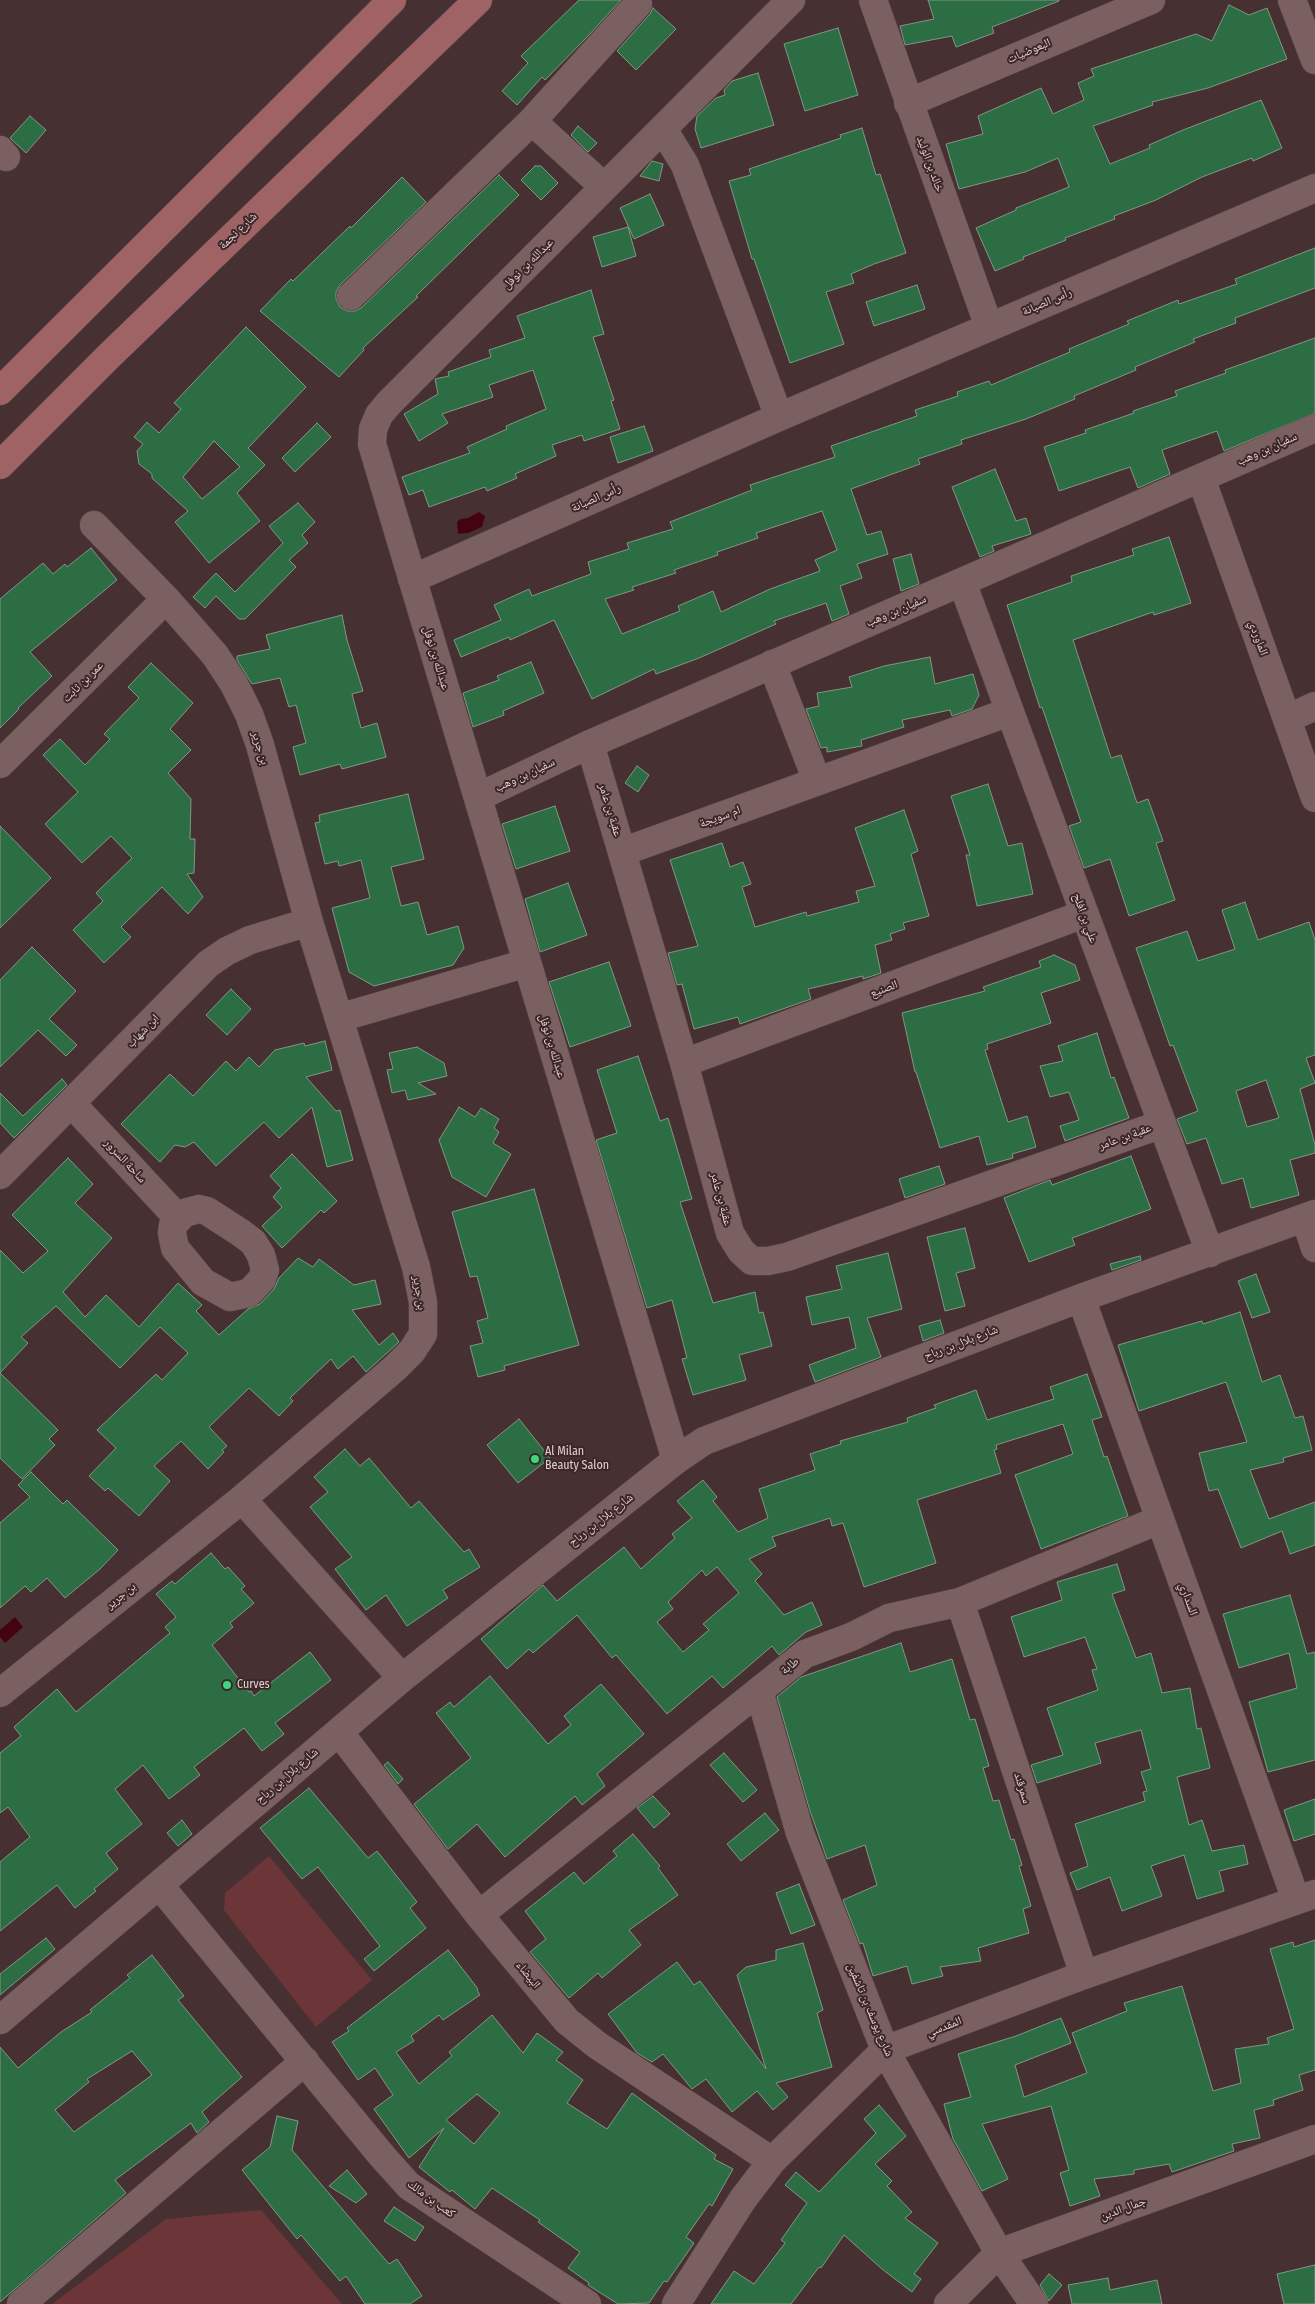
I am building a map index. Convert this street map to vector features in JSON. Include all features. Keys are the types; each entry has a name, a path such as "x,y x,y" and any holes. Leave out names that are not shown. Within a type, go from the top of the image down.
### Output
{"main road":[{"path":"0,391 392,0"},
{"name":"شارع نجمة","path":"0,465 116,349 478,0"}],"street":[{"name":"عبدالله بن نوفل","path":"676,1460 372,444 374,429 379,415 791,0"},
{"name":"خالد بن الوليد","path":"873,0 989,327"},
{"name":"البعوضيات","path":"908,103 1150,0"},
{"path":"1292,0 1315,60"},
{"path":"351,296 532,121 638,4"},
{"path":"532,121 604,187"},
{"path":"662,129 685,165 779,417"},
{"name":"رأس الصبانة","path":"412,579 779,417 1315,188"},
{"name":"سفيان بن وهب","path":"478,797 590,744 1315,428"},
{"name":"الماوردي","path":"1201,478 1315,798"},
{"name":"بن جرير","path":"3,1684 242,1500 395,1368 412,1351 422,1334 423,1302 416,1267 308,922 260,745 249,714 234,684 215,655 166,599 94,525"},
{"name":"علي بن افلح","path":"962,582 1210,1253"},
{"name":"عمر بن ثابت","path":"0,764 166,599"},
{"path":"772,664 817,782"},
{"path":"1287,719 1315,706"},
{"name":"ام سويجة","path":"622,852 1009,712"},
{"name":"عقبة بن عامر","path":"590,744 684,1063 730,1233 741,1251 752,1261 768,1261 787,1257 1162,1124"},
{"name":"الصنيع","path":"684,1063 1084,914"},
{"name":"ابن شهاب","path":"0,1175 208,964 250,940 308,922"},
{"path":"339,1018 527,963"},
{"name":"ساحة السرور","path":"72,1104 178,1218"},
{"path":"1310,1216 1315,1248"},
{"name":"شارع بلال بن رباح","path":"0,2020 160,1886 402,1678 676,1460 704,1441 1081,1298 1310,1216"},
{"name":"السداري","path":"1081,1298 1159,1520 1306,1897"},
{"path":"242,1500 402,1678"},
{"name":"طابة","path":"479,1915 805,1654 851,1637 889,1618 960,1602 1159,1520"},
{"name":"سمرقند","path":"960,1602 1084,1975"},
{"name":"شارع يوسف بن تاشفين","path":"759,1691 800,1833 885,2050 999,2253 1034,2304"},
{"name":"البيضاء","path":"339,1732 479,1915 567,2021 597,2046 772,2161"},
{"name":"كعب بن مالك","path":"160,1886 382,2156 409,2186 587,2304"},
{"name":"المقدسي","path":"676,2304 743,2199 772,2161 885,2050 1084,1975 1306,1897"},
{"path":"21,2304 305,2061"},
{"name":"جمال الدين","path":"948,2304 999,2253 1315,2140"}],"shaded area":[{"path":"479,512 485,516 482,527 468,533 458,534 457,522"},
{"path":"15,1617 23,1627 5,1643 0,1637 0,1630"},
{"path":"269,1856 372,1980 316,2027 224,1910 225,1893"},
{"path":"261,2210 342,2304 52,2304 166,2219"}],"building":[{"path":"579,0 621,0 545,80 542,77 517,105 502,91 528,63 521,56"},
{"path":"928,0 1059,1 992,27 994,33 956,47 952,36 905,45 900,26 934,19"},
{"path":"1229,5 1249,15 1267,8 1287,59 1208,88 1152,102 1153,105 1093,126 1110,164 1150,148 1149,145 1183,130 1261,100 1282,148 1253,161 1252,158 1202,177 1156,200 1114,216 1115,219 1065,238 1066,240 1023,257 1024,259 995,271 976,228 1016,210 1016,208 1069,187 1058,158 1025,172 959,189 946,144 983,134 978,116 1041,88 1053,114 1084,100 1078,83 1094,76 1091,69 1196,34 1212,41"},
{"path":"653,8 676,29 636,70 617,51 650,14"},
{"path":"838,28 858,95 805,111 784,44"},
{"path":"758,73 774,125 701,148 695,129 697,116 716,98 725,95 724,90 732,81"},
{"path":"30,116 46,130 26,153 10,138"},
{"path":"578,126 597,143 588,152 571,135"},
{"path":"862,128 876,175 880,174 906,253 851,274 854,283 826,292 844,344 790,363 754,259 752,259 729,181 751,175 749,169 841,138 840,135"},
{"path":"652,161 663,164 659,181 640,176"},
{"path":"535,166 541,166 558,183 541,200 521,180"},
{"path":"499,175 519,195 416,296 418,297 363,348 364,350 339,377 260,311 291,279 293,281 350,226 351,228 402,177 426,202 340,285 336,292 336,299 340,307 347,311 355,311 361,308"},
{"path":"650,194 664,225 634,239 620,208"},
{"path":"628,227 636,256 602,267 593,237"},
{"path":"1315,248 1315,288 1235,318 1236,323 1193,339 1195,342 1135,367 1136,370 1074,396 1075,399 1026,419 961,440 962,444 918,459 920,464 851,489 867,535 881,531 888,554 857,564 862,578 840,586 849,614 832,621 826,603 774,621 776,624 699,658 656,674 654,669 592,699 554,620 510,640 509,637 461,657 454,640 501,620 494,605 529,589 532,596 591,574 588,562 629,549 627,543 673,529 670,522 752,490 750,485 835,457 831,446 917,416 915,410 958,396 957,392 989,381 991,385 1070,352 1069,349 1129,324 1127,321 1178,300 1179,304 1237,284 1235,279","holes":["822,511 837,550 815,560 820,571 770,589 721,612 713,591 678,606 680,611 622,634 605,599 634,590 632,587 676,573 674,570 718,555 717,552 758,538 756,533"]},
{"path":"917,285 925,309 874,326 866,302"},
{"path":"591,290 604,334 593,337 614,400 611,401 620,429 584,441 582,435 552,445 556,456 515,474 517,478 487,491 485,487 429,507 423,490 409,495 402,477 470,453 467,447 507,429 506,426 546,409 533,370 489,385 493,397 442,414 448,423 419,441 404,414 438,394 435,379 449,376 448,372 491,357 489,350 525,338 517,316"},
{"path":"246,327 306,387 248,448 265,465 237,493 260,521 209,563 175,522 188,511 152,478 152,474 139,464 137,451 143,444 134,437 147,422 159,433 181,409 174,403","holes":["214,441 240,467 202,499 183,477"]},
{"path":"1315,338 1315,413 1224,451 1217,431 1162,450 1170,474 1138,488 1130,467 1059,491 1044,447 1086,433 1085,430 1177,396 1175,391 1226,373 1225,370"},
{"path":"317,423 331,437 295,472 282,458"},
{"path":"644,426 653,451 618,463 610,437"},
{"path":"995,469 1016,521 1026,518 1031,534 992,546 994,551 980,557 952,487"},
{"path":"298,503 315,522 302,535 308,543 289,560 296,567 245,619 239,619 216,596 205,608 193,597 216,573 235,592 283,543 269,526"},
{"path":"1169,537 1191,603 1154,615 1153,612 1073,640 1111,758 1121,755 1137,803 1148,799 1163,841 1156,843 1175,900 1129,916 1110,859 1084,868 1069,826 1081,822 1042,707 1040,708 1007,605 1072,582 1071,576 1134,555 1132,549"},
{"path":"91,548 117,580 30,652 52,676 0,728 0,599 43,563 53,574 65,564 67,567"},
{"path":"911,554 919,584 901,591 893,559"},
{"path":"342,615 347,640 363,691 352,694 361,728 377,723 386,757 342,769 340,764 300,775 293,747 306,743 296,705 289,707 280,678 252,684 237,660 237,656 270,649 266,635"},
{"path":"930,657 935,684 973,674 979,695 972,709 952,716 950,710 902,720 904,727 861,740 862,746 827,752 827,747 821,748 806,709 819,706 817,693 852,687 849,677 884,666"},
{"path":"531,662 544,693 503,711 504,715 473,727 463,693 499,680 497,676"},
{"path":"151,663 193,703 170,729 191,750 168,773 191,799 190,839 195,839 194,873 187,874 203,897 188,914 162,887 121,927 131,937 104,963 73,930 103,901 96,893 132,858 111,836 82,863 45,824 78,792 43,755 60,739 85,765 110,739 104,734 139,698 128,687"},
{"path":"637,766 649,775 638,792 625,783"},
{"path":"988,784 1008,846 1022,843 1033,894 977,906 966,855 970,855 951,796"},
{"path":"408,794 424,859 391,867 401,906 418,902 427,935 458,926 464,948 453,965 374,986 349,972 332,908 370,898 361,860 339,866 338,861 325,864 315,823 320,822 319,815"},
{"path":"555,806 570,851 516,869 502,824"},
{"path":"904,810 918,851 911,854 929,916 903,923 905,929 890,934 892,940 875,945 881,973 863,979 863,976 808,989 811,999 740,1024 738,1017 694,1029 682,984 677,985 668,953 698,946 670,860 722,843 730,867 743,862 751,884 742,887 755,927 806,912 807,916 859,902 856,891 875,886 855,828"},
{"path":"0,826 51,878 0,928"},
{"path":"568,883 587,935 540,952 525,899"},
{"path":"1245,902 1258,940 1309,922 1315,940 1315,1055 1306,1058 1315,1083 1300,1089 1315,1145 1315,1153 1290,1160 1299,1195 1251,1208 1243,1178 1222,1184 1206,1138 1187,1144 1177,1119 1198,1111 1173,1045 1170,1046 1136,948 1187,931 1198,961 1235,949 1222,910","holes":["1266,1080 1279,1118 1247,1127 1236,1091"]},
{"path":"32,947 76,991 49,1019 77,1045 66,1056 38,1030 0,1067 0,980"},
{"path":"1054,955 1075,965 1080,980 1041,993 1051,1023 987,1044 988,1049 985,1050 1008,1122 1027,1116 1036,1147 1012,1154 1013,1158 987,1165 979,1136 940,1148 915,1072 902,1013 985,991 983,987 1041,967 1039,961"},
{"path":"609,962 631,1026 570,1047 549,982"},
{"path":"231,989 251,1009 227,1035 206,1015"},
{"path":"1097,1033 1111,1078 1114,1077 1129,1118 1065,1141 1060,1126 1079,1120 1069,1092 1050,1097 1040,1066 1063,1061 1058,1046"},
{"path":"325,1041 332,1070 306,1077 336,1111 340,1110 353,1160 327,1167 312,1107 279,1138 264,1122 216,1166 194,1142 185,1147 175,1145 160,1162 121,1124 170,1074 193,1096 226,1061 236,1071 249,1057 259,1067 275,1050 304,1043 305,1046"},
{"path":"417,1047 444,1063 447,1076 418,1083 436,1094 408,1100 405,1090 392,1093 387,1070 393,1069 389,1053"},
{"path":"638,1056 660,1121 668,1118 692,1199 680,1202 713,1303 755,1292 759,1313 763,1312 772,1346 739,1355 746,1380 693,1395 682,1359 687,1358 672,1300 647,1308 596,1140 617,1133 597,1070"},
{"path":"62,1079 67,1085 14,1138 0,1123 0,1093 23,1116"},
{"path":"459,1107 475,1117 481,1108 499,1119 494,1128 499,1132 493,1143 511,1154 486,1197 452,1177 439,1140"},
{"path":"292,1154 337,1201 324,1213 321,1210 282,1248 262,1226 282,1207 273,1197 281,1188 270,1176"},
{"path":"1131,1156 1151,1209 1072,1238 1075,1245 1029,1262 1004,1198 1050,1180 1052,1185"},
{"path":"68,1158 93,1184 75,1203 112,1238 63,1292 85,1317 106,1295 139,1327 178,1283 202,1305 196,1311 219,1335 248,1309 260,1304 274,1289 279,1278 298,1258 313,1267 319,1259 354,1285 375,1280 381,1304 352,1310 379,1345 393,1333 399,1342 366,1372 353,1356 338,1369 331,1359 290,1398 293,1401 279,1416 249,1388 209,1427 227,1446 222,1450 224,1452 208,1469 181,1441 154,1466 170,1481 139,1516 108,1488 105,1491 89,1476 116,1448 97,1430 156,1374 162,1380 188,1353 160,1327 120,1368 56,1306 21,1337 28,1343 0,1373 0,1250 23,1273 48,1251 12,1215"},
{"path":"939,1166 945,1184 905,1198 899,1179"},
{"path":"534,1189 579,1345 504,1366 505,1370 478,1377 470,1346 483,1343 477,1321 488,1318 477,1276 470,1277 452,1212"},
{"path":"965,1228 975,1268 956,1273 965,1306 945,1311 927,1237"},
{"path":"888,1253 902,1309 867,1318 881,1357 815,1382 809,1365 856,1348 849,1317 812,1325 806,1297 842,1289 836,1266"},
{"path":"1140,1256 1141,1260 1112,1270 1110,1264"},
{"path":"1256,1274 1270,1312 1252,1318 1238,1281"},
{"path":"1240,1312 1262,1382 1280,1375 1295,1418 1303,1416 1312,1450 1283,1458 1284,1462 1250,1470 1269,1519 1315,1502 1315,1545 1290,1554 1282,1531 1241,1548 1218,1489 1209,1491 1199,1453 1247,1442 1226,1382 1139,1411 1118,1345 1202,1321 1203,1324"},
{"path":"940,1320 944,1333 923,1341 919,1326"},
{"path":"0,1373 58,1430 49,1439 55,1445 22,1479 0,1458"},
{"path":"1087,1374 1102,1417 1092,1420 1104,1457 1107,1456 1128,1516 1041,1549 1015,1475 1073,1454 1063,1424 996,1445 997,1449 994,1450 1001,1473 917,1500 936,1563 864,1587 843,1523 832,1526 830,1518 772,1537 776,1546 749,1559 762,1574 755,1581 784,1615 812,1602 822,1625 806,1632 779,1655 772,1646 723,1688 712,1676 667,1714 616,1655 612,1658 577,1615 533,1653 529,1649 507,1669 481,1639 543,1585 557,1601 624,1547 641,1569 675,1538 672,1534 692,1518 677,1501 703,1480 717,1497 713,1501 738,1532 768,1518 759,1489 815,1470 810,1454 841,1444 840,1441 908,1422 907,1418 936,1408 934,1405 976,1390 987,1420 1054,1399 1050,1387","holes":["717,1567 739,1593 703,1624 709,1630 683,1652 657,1622 673,1609 668,1602 702,1570 706,1576"]},
{"path":"519,1419 550,1458 518,1483 487,1445"},
{"path":"345,1449 360,1466 369,1458 411,1508 419,1501 464,1552 469,1549 480,1567 443,1590 448,1598 407,1626 386,1595 366,1610 335,1569 352,1557 310,1507 328,1492 314,1477"},
{"path":"31,1472 63,1504 67,1500 118,1550 100,1569 65,1598 47,1578 31,1592 25,1586 0,1608 0,1523 30,1497 18,1485"},
{"path":"211,1553 225,1569 228,1567 245,1586 241,1589 254,1603 230,1623 233,1627 212,1645 249,1692 251,1691 254,1696 310,1652 331,1680 275,1723 284,1734 262,1751 244,1728 194,1767 200,1775 169,1799 143,1765 115,1789 142,1824 106,1853 118,1869 94,1889 96,1891 75,1908 57,1885 0,1931 0,1862 30,1837 8,1807 0,1813 0,1753 21,1736 14,1727 57,1689 76,1712 170,1633 165,1627 176,1617 156,1594 172,1581 175,1584"},
{"path":"1117,1564 1125,1590 1112,1594 1136,1658 1151,1653 1162,1693 1190,1688 1197,1729 1201,1728 1210,1768 1177,1777 1189,1825 1202,1820 1212,1851 1244,1845 1248,1864 1219,1871 1224,1891 1197,1899 1184,1855 1151,1866 1162,1896 1122,1911 1110,1877 1077,1890 1070,1873 1088,1866 1075,1824 1145,1801 1143,1792 1147,1791 1141,1772 1151,1769 1141,1730 1095,1743 1101,1763 1037,1783 1031,1765 1063,1755 1047,1708 1098,1690 1092,1670 1097,1669 1085,1637 1024,1657 1011,1617 1062,1600 1057,1582"},
{"path":"1290,1595 1307,1654 1315,1652 1315,1760 1268,1772 1249,1702 1297,1688 1289,1653 1239,1668 1223,1614"},
{"path":"901,1643 910,1672 952,1659 970,1720 975,1719 989,1766 983,1768 993,1801 999,1800 1011,1840 1014,1839 1022,1865 1019,1866 1031,1906 1023,1909 1029,1933 978,1948 981,1961 940,1967 943,1976 912,1984 907,1966 873,1976 863,1943 860,1944 843,1900 877,1885 865,1845 827,1859 810,1811 777,1697 801,1677"},
{"path":"490,1676 548,1744 571,1725 564,1716 601,1684 644,1734 597,1774 605,1786 582,1805 575,1796 505,1857 477,1824 448,1849 414,1804 471,1758 436,1713 450,1702 454,1707"},
{"path":"724,1753 757,1790 743,1802 710,1765"},
{"path":"388,1762 403,1779 398,1784 384,1765"},
{"path":"309,1788 368,1858 377,1851 417,1902 410,1908 426,1928 374,1971 364,1959 380,1946 318,1867 302,1879 260,1828"},
{"path":"653,1796 670,1814 654,1828 637,1808"},
{"path":"1315,1799 1315,1834 1294,1841 1284,1810"},
{"path":"765,1813 779,1830 741,1861 727,1844"},
{"path":"182,1820 192,1834 178,1846 167,1833"},
{"path":"633,1834 660,1866 658,1868 678,1895 629,1930 641,1945 602,1978 598,1973 569,1998 530,1952 546,1939 525,1911 574,1872 584,1884 617,1856 613,1851"},
{"path":"799,1884 815,1925 791,1934 776,1893"},
{"path":"46,1938 55,1949 0,1995 0,1974"},
{"path":"1315,1940 1315,2070 1299,2075 1303,2090 1273,2100 1274,2105 1254,2110 1260,2138 1232,2144 1234,2151 1172,2172 1169,2164 1134,2170 1134,2174 1094,2179 1100,2196 1070,2206 1060,2173 1069,2170 1051,2106 982,2124 1008,2179 982,2191 953,2139 944,2104 971,2097 958,2054 1016,2036 1061,2018 1071,2043 1015,2065 1024,2097 1087,2073 1072,2033 1127,2011 1124,2003 1182,1986 1213,2091 1241,2083 1235,2049 1269,2044 1267,2038 1294,2029 1270,1949 1293,1942 1294,1947"},
{"path":"803,1943 823,2010 817,2013 832,2067 776,2083 788,2097 773,2110 757,2091 732,2112 706,2079 692,2089 663,2054 652,2062 637,2053 608,2014 677,1962 694,1985 700,1981 766,2069 737,1975 746,1967 776,1960 776,1950"},
{"path":"448,1950 478,1989 480,1995 443,2020 439,2015 411,2036 414,2041 396,2052 419,2084 452,2056 449,2052 492,2015 523,2053 537,2033 563,2052 556,2060 583,2080 567,2103 607,2129 632,2093 716,2155 714,2159 733,2169 712,2206 709,2204 686,2237 694,2243 667,2282 664,2281 649,2303 618,2304 588,2285 589,2283 568,2268 580,2252 538,2222 540,2220 492,2188 475,2209 419,2167 444,2128 409,2158 374,2109 393,2095 375,2068 358,2080 332,2042 349,2031 347,2028","holes":["477,2094 500,2113 474,2144 446,2120"]},
{"path":"152,1955 184,1996 178,2000 242,2077 202,2112 209,2122 197,2133 191,2123 115,2180 126,2193 0,2302 0,2047 18,2068 61,2032 92,2012 90,2010 130,1978 127,1975","holes":["132,2051 152,2075 74,2132 55,2110 89,2082 87,2079"]},
{"path":"879,2105 906,2136 875,2164 892,2181 887,2186 912,2212 905,2218 938,2243 914,2274 921,2279 912,2292 882,2269 844,2235 821,2268 819,2267 791,2304 711,2304 734,2271 754,2284 785,2243 781,2240 807,2203 785,2185 796,2172 819,2192 876,2133 864,2119"},
{"path":"277,2116 298,2121 292,2150 389,2264 397,2259 422,2296 410,2304 365,2304 346,2276 340,2281 301,2235 297,2239 242,2170 270,2147"},
{"path":"347,2170 367,2194 356,2203 329,2186"},
{"path":"394,2207 424,2227 415,2241 384,2221"},
{"path":"1315,2265 1315,2304 1284,2304 1277,2274"},
{"path":"1049,2274 1062,2285 1049,2301 1040,2285"},
{"path":"1108,2278 1110,2290 1157,2280 1162,2304 1072,2304 1068,2285"}],"place":[{"name":"Al Milan Beauty Salon","path":"535,1459"},
{"name":"Curves","path":"227,1685"}]}
